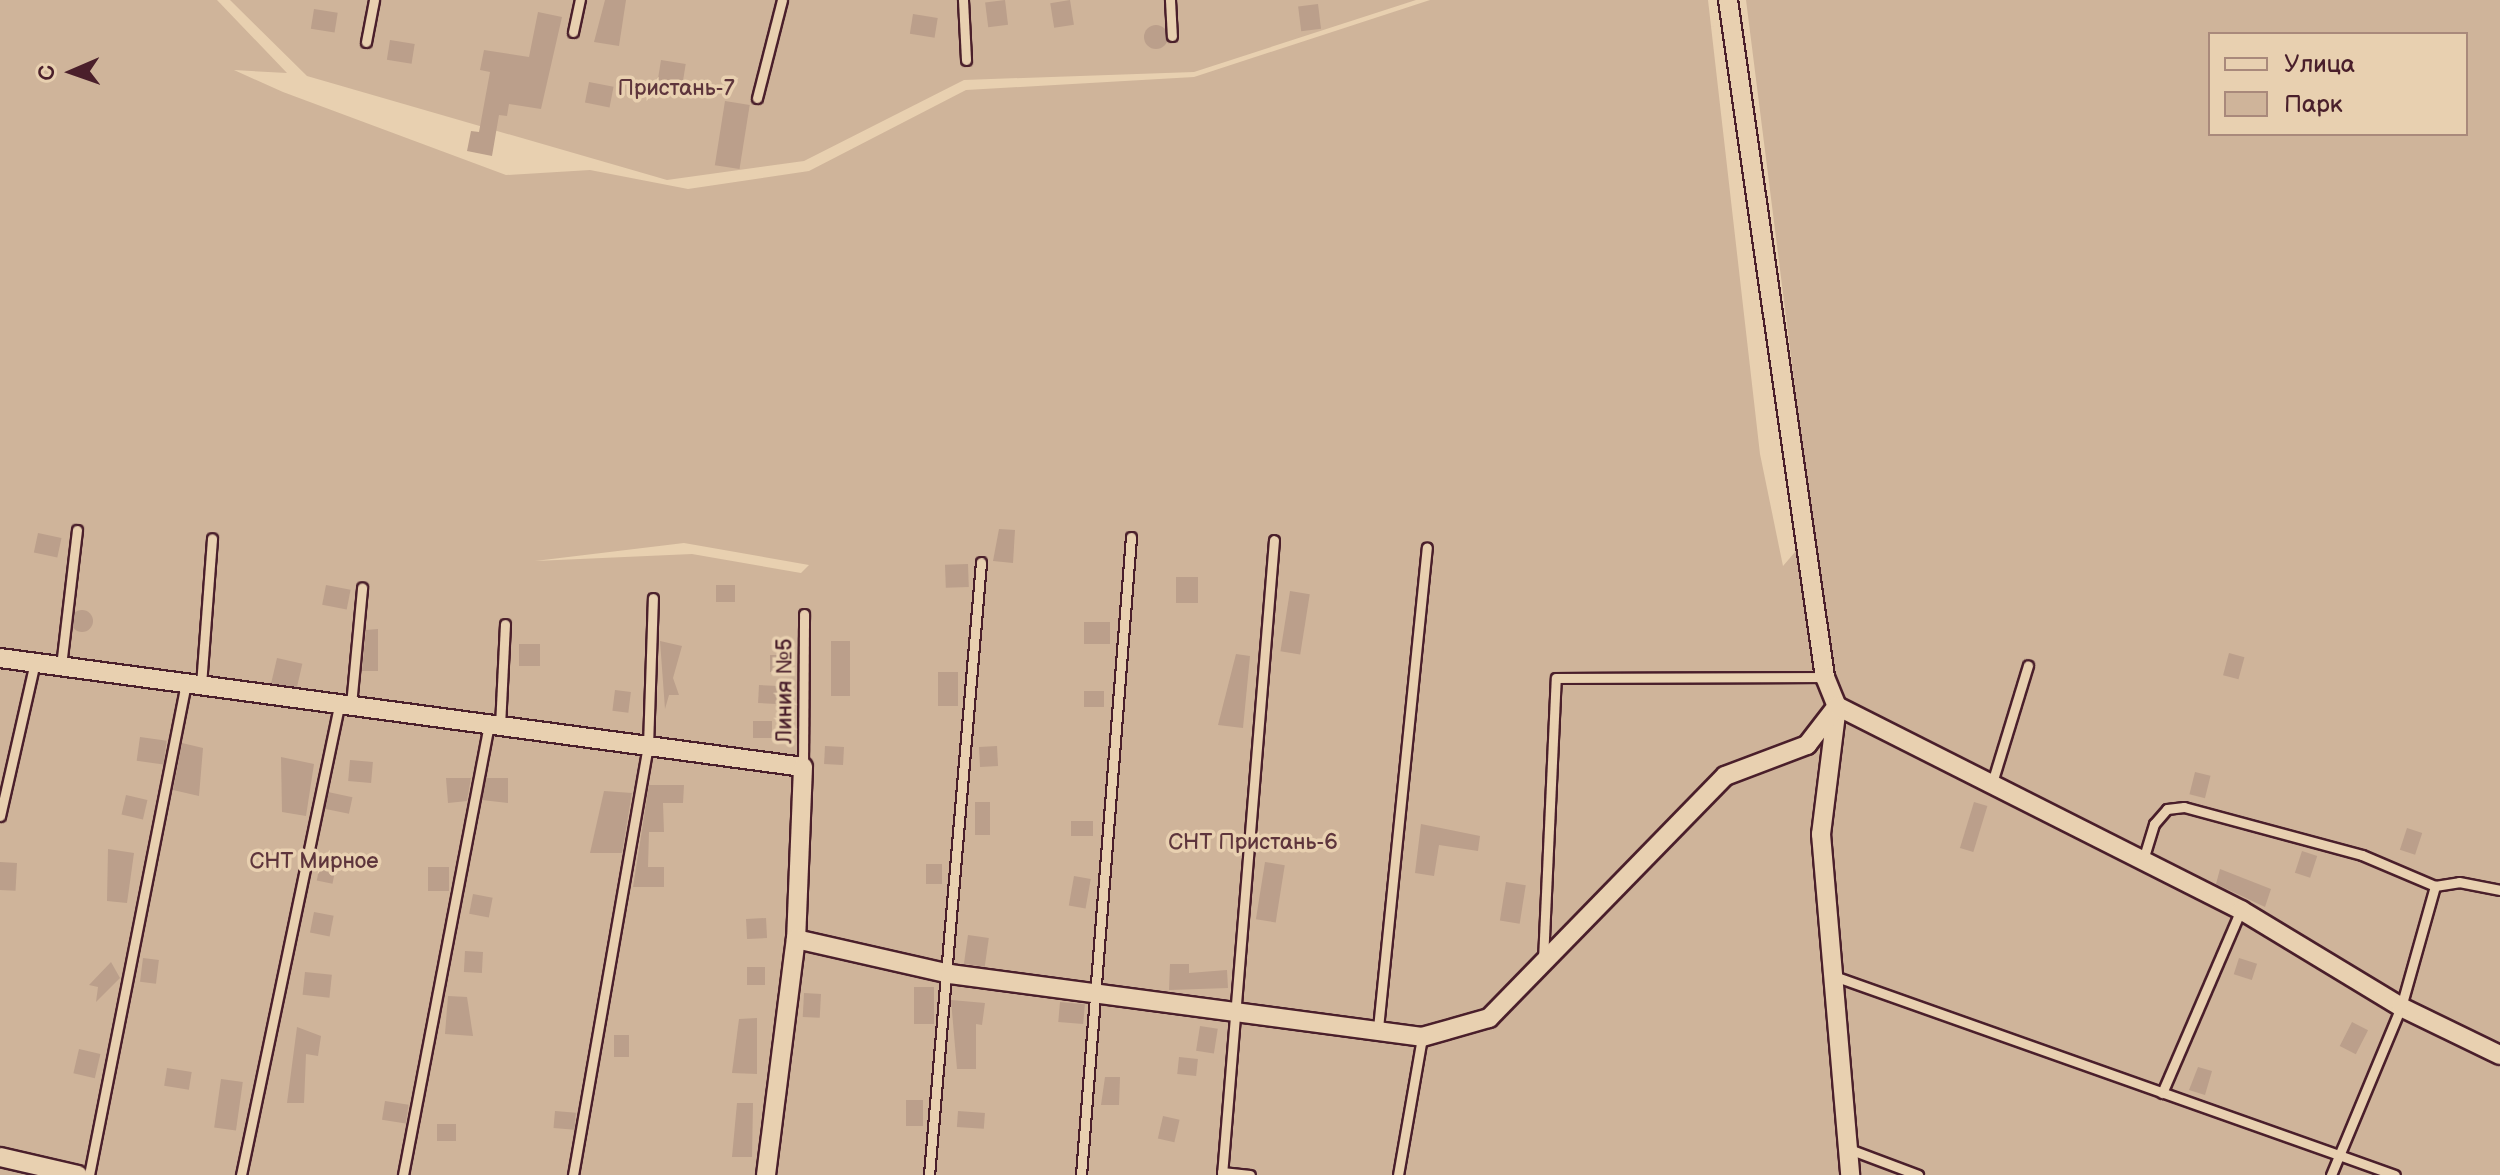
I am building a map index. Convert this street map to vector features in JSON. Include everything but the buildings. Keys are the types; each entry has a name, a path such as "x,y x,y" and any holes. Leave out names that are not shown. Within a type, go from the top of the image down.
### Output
{"street":[{"path":"1728,0 1825,677 1837,706 1821,834 1850,1175"},
{"path":"0,658 803,767 796,939 766,1175"},
{"path":"1837,706 2241,910 2401,1007 2500,1055"},
{"path":"796,939 950,974 1101,992 1240,1014 1378,1028 1422,1037 1489,1018 1725,776 1807,745 1837,706"},
{"path":"0,1157 78,1175"}],"lane":[{"path":"366,42 374,0"},
{"path":"573,32 580,0"},
{"path":"757,98 782,0"},
{"path":"963,0 966,60"},
{"path":"1170,0 1172,36"},
{"path":"61,666 77,530"},
{"path":"1081,1175 1101,992 1131,537"},
{"path":"89,1175 194,684 212,538"},
{"path":"1250,1175 1222,1174 1240,1014 1274,540"},
{"path":"1378,1028 1427,547"},
{"path":"929,1175 950,974 981,562"},
{"path":"241,1175 345,705 362,588"},
{"path":"573,1175 648,746 653,598"},
{"name":"Линия №5","path":"803,767 804,614"},
{"path":"403,1175 494,725 505,624"},
{"path":"0,816 35,662"},
{"path":"1992,783 2028,665"},
{"path":"1543,962 1556,678 1825,677"},
{"path":"2143,860 2154,824 2167,809 2184,807 2362,855 2435,886 2459,882 2500,890"},
{"path":"2331,1175 2401,1007 2435,886"},
{"path":"2162,1093 2241,910"},
{"path":"1831,975 2395,1175"},
{"path":"1398,1175 1422,1037"},
{"path":"1849,1149 1918,1175"}],"green space":[{"path":"0,0 217,0 287,73 234,70 283,92 506,175 590,170 688,189 809,171 966,90 1194,77 1430,0 1708,0 1760,454 1783,566 1813,531 1746,0 2500,0 2500,1175 0,1175","holes":["684,543 809,565 801,573 692,554 535,561"]},
{"name":"Пристань-7","path":"230,0 1416,0 1194,72 964,80 804,161 667,180 307,76"}],"park label":[{"name":"СНТ Пристань-6","path":"1253,843"},
{"name":"СНТ Мирное","path":"314,862"}]}
